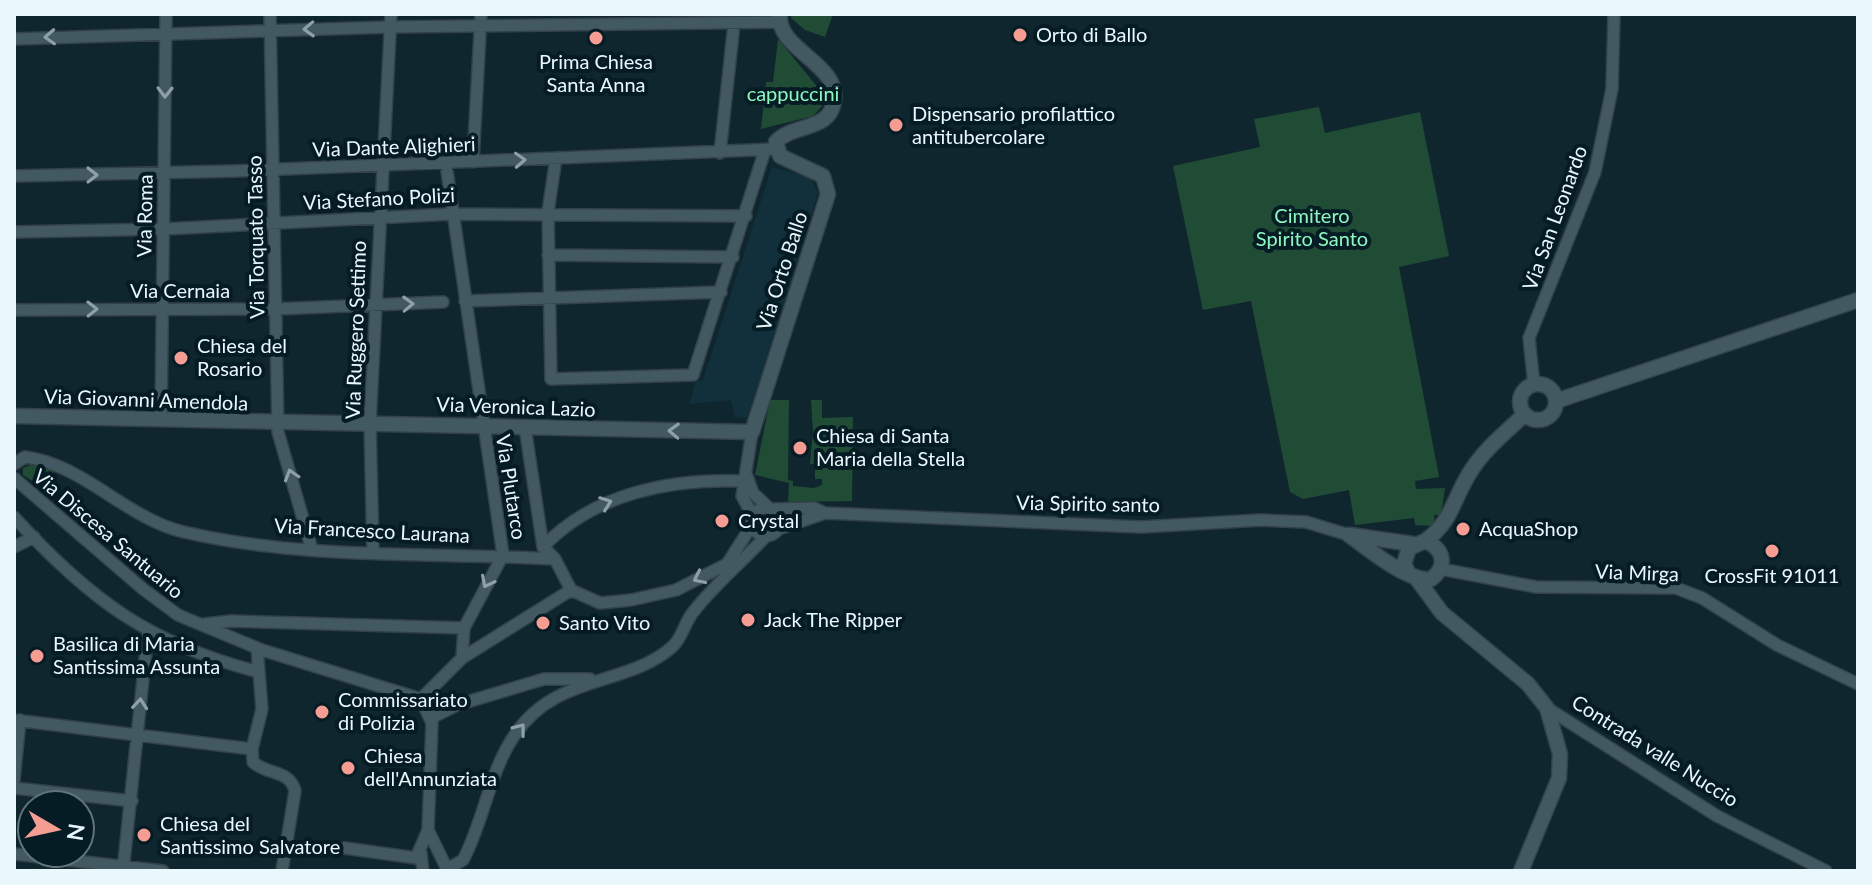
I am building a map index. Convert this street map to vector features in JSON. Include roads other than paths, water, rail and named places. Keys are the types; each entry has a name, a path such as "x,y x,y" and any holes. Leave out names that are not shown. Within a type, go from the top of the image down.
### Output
{"street":[{"name":"Via Roma","path":"161,419 166,14"},
{"name":"Via Torquato Tasso","path":"270,14 277,424 312,550"},
{"name":"Via San Leonardo","path":"1534,385 1529,338 1595,172 1612,89 1614,14"},
{"path":"14,39 270,30 390,20 734,24 780,18 831,80 835,99 828,116 821,123 781,136 770,150 693,375 551,379 548,212 556,158"},
{"name":"Via Ruggero Settimo","path":"373,552 370,423 390,20"},
{"path":"473,162 480,20"},
{"path":"720,153 734,24"},
{"name":"Via Dante Alighieri","path":"14,176 770,150"},
{"name":"Via Orto Ballo","path":"752,432 828,194 823,176 770,150"},
{"name":"Via Plutarco","path":"447,171 503,555 464,628 462,658"},
{"name":"Via Stefano Polizi","path":"14,232 164,229 452,214 548,212 746,216"},
{"path":"548,255 733,257"},
{"path":"465,301 721,292"},
{"path":"1556,401 1858,300"},
{"name":"Via Cernaia","path":"14,310 275,309 443,302"},
{"path":"1525,414 1521,397 1534,385 1546,386 1556,401"},
{"path":"1525,414 1542,419 1552,413 1556,401"},
{"path":"1440,567 1413,577 1404,558 1419,543 1441,530 1467,476 1483,452 1525,414"},
{"name":"Via Giovanni Amendola","path":"14,416 277,424"},
{"name":"Via Veronica Lazio","path":"277,424 370,423 752,432"},
{"path":"525,427 543,547 555,559 571,590 600,603 676,590 727,564 742,546 759,509 771,508"},
{"path":"752,432 743,502 757,533 766,536"},
{"name":"Via Francesco Laurana","path":"14,463 25,457 51,465 165,527 312,550 555,559"},
{"path":"543,547 559,530 588,509 610,501 696,479 744,476"},
{"path":"744,476 753,493 779,516 778,529"},
{"name":"Via Discesa Santuario","path":"14,478 143,589 178,615 257,648 421,699"},
{"name":"Via Spirito santo","path":"771,508 1127,526 1261,520 1306,522 1349,535 1419,543"},
{"path":"1440,567 1454,508"},
{"path":"428,830 447,870 463,860 514,735 536,710 567,691 640,665 673,647 692,612 766,536 825,513"},
{"path":"14,517 103,604 148,631 229,664 259,672"},
{"name":"Via Spirito santo","path":"1349,535 1413,577"},
{"path":"14,547 34,537"},
{"path":"1419,543 1436,547 1442,613"},
{"name":"Via Mirga","path":"1440,567 1536,587 1676,588 1702,598 1777,645 1858,684"},
{"name":"Contrada valle Nuccio","path":"1413,577 1442,613 1528,684 1547,708 1717,816 1826,871"},
{"path":"423,871 421,853 428,830 431,718 421,699 462,658 571,590"},
{"path":"201,624 231,621 464,628"},
{"path":"123,868 148,631"},
{"path":"257,648 262,709 252,749 253,762 260,769 285,775 293,783 295,791 282,871"},
{"path":"431,718 457,705 544,679 603,676"},
{"path":"1521,871 1559,778 1560,754 1547,708"},
{"path":"14,780 17,720 252,749"},
{"path":"14,788 132,801"},
{"path":"345,848 416,858 421,853"},
{"path":"14,854 163,871"}],"place":[{"name":"Orto di Ballo","path":"1020,35"},
{"name":"Prima Chiesa Santa Anna","path":"596,38"},
{"name":"Dispensario profilattico antitubercolare","path":"896,125"},
{"name":"Chiesa del Rosario","path":"181,358"},
{"name":"Chiesa di Santa Maria della Stella","path":"800,448"},
{"name":"Crystal","path":"722,521"},
{"name":"AcquaShop","path":"1463,529"},
{"name":"CrossFit 91011","path":"1772,551"},
{"name":"Jack The Ripper","path":"748,620"},
{"name":"Santo Vito","path":"543,623"},
{"name":"Basilica di Maria Santissima Assunta","path":"37,656"},
{"name":"Commissariato di Polizia","path":"322,712"},
{"name":"Chiesa dell'Annunziata","path":"348,768"},
{"name":"Chiesa del Santissimo Salvatore","path":"144,835"}],"park label":[{"name":"cappuccini","path":"793,94"},
{"name":"Cimitero Spirito Santo","path":"1312,228"}]}
